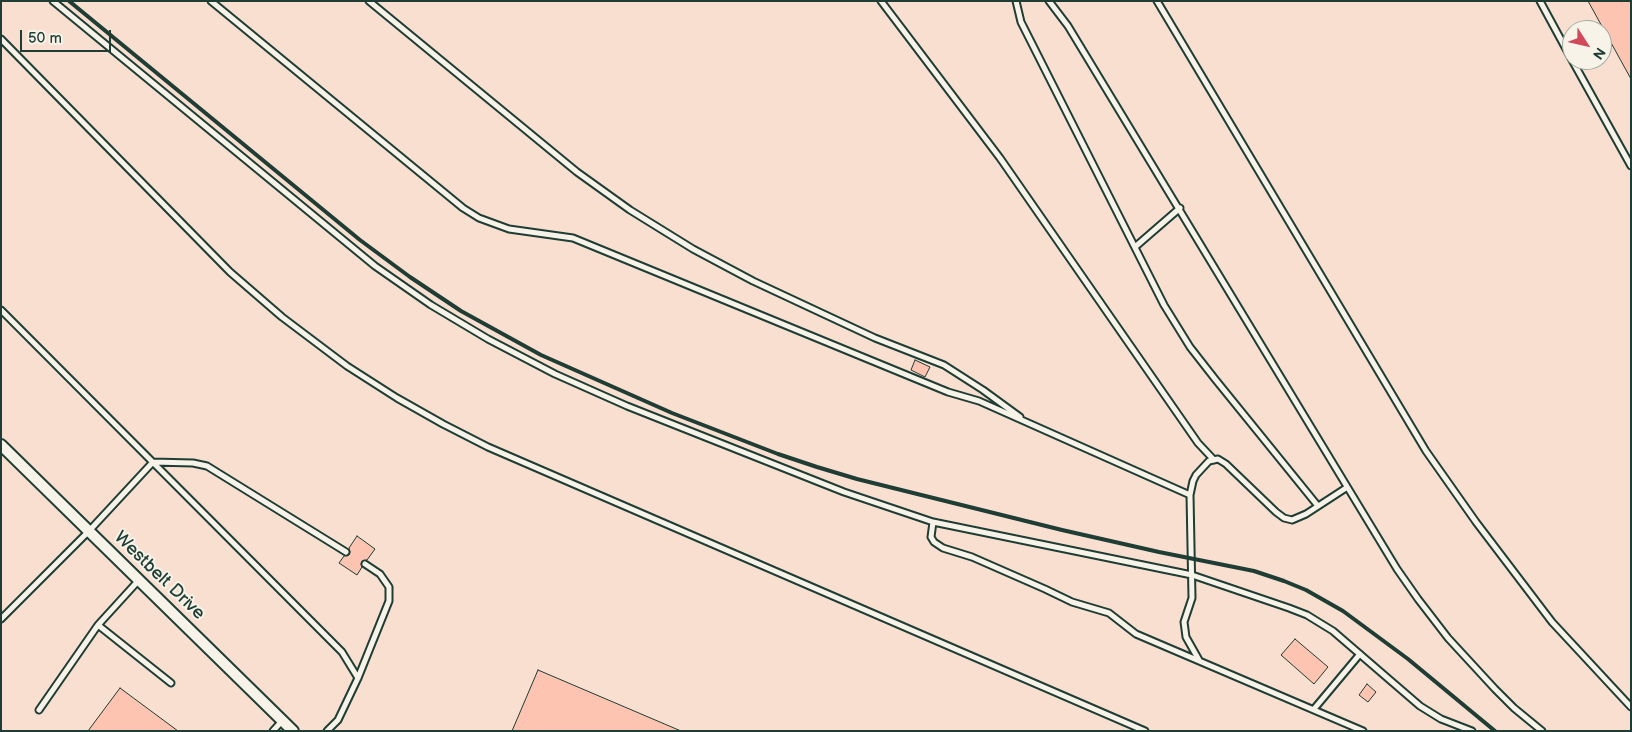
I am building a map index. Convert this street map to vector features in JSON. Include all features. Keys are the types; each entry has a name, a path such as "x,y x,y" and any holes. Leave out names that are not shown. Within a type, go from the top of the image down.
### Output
{"street":[{"name":"Westbelt Drive","path":"1,445 293,731"}],"lane":[{"path":"53,1 375,266 431,305 488,339 555,374 627,406 844,492 933,522 1192,575 1307,615 1333,631 1420,706 1441,719 1472,731"},
{"path":"211,1 463,208 479,218 509,229 573,238 948,392 979,401 1190,495"},
{"path":"369,1 577,172 630,210 693,249 753,281 875,338 944,365 983,390 1027,423"},
{"path":"881,1 1000,158 1198,443 1214,460"},
{"path":"1016,1 1020,22 1164,304 1190,347 1318,506"},
{"path":"1049,1 1068,26 1180,208 1346,488 1402,576 1442,630 1495,689 1514,708 1542,731"},
{"path":"1157,1 1426,451 1476,522 1552,622 1631,707"},
{"path":"1540,1 1562,42"},
{"path":"1,39 230,272 282,317 347,366 397,398 488,447 1145,731"},
{"path":"1578,70 1631,166"},
{"path":"1135,248 1180,208"},
{"path":"1,310 342,652 358,678"},
{"path":"1199,660 1184,630 1186,614 1192,598 1190,495 1192,482 1196,474 1206,464 1218,459 1226,464 1276,512 1284,518 1292,520 1299,518 1346,488"},
{"path":"1,619 89,531 153,462 193,463 207,466 346,552"},
{"path":"933,522 931,537 934,542 943,548 972,557 1038,585 1072,602 1108,613 1136,634 1363,731"},
{"path":"327,731 338,720 358,678 389,601 390,587 380,574 365,564"},
{"path":"39,710 98,625 139,580"},
{"path":"98,625 171,682"},
{"path":"1314,709 1360,654"},
{"path":"273,731 283,720"}],"shaded area":[{"path":"1,1 1631,1 1631,731 1,731"}],"building":[{"path":"1588,1 1631,1 1631,79 1612,45 1612,20 1598,20"},
{"path":"915,360 930,367 925,377 911,370"},
{"path":"357,536 375,549 367,560 362,561 362,567 357,575 339,563 344,556 349,555 349,548"},
{"path":"1295,639 1328,667 1314,684 1281,655"},
{"path":"538,670 681,731 512,731"},
{"path":"1367,684 1376,692 1368,702 1359,695"},
{"path":"120,688 178,731 88,731"}],"railway":[{"path":"69,1 360,240 410,277 461,311 541,355 672,413 817,467 857,479 1062,530 1254,571 1284,581 1306,590 1343,611 1408,659 1495,731"}]}
